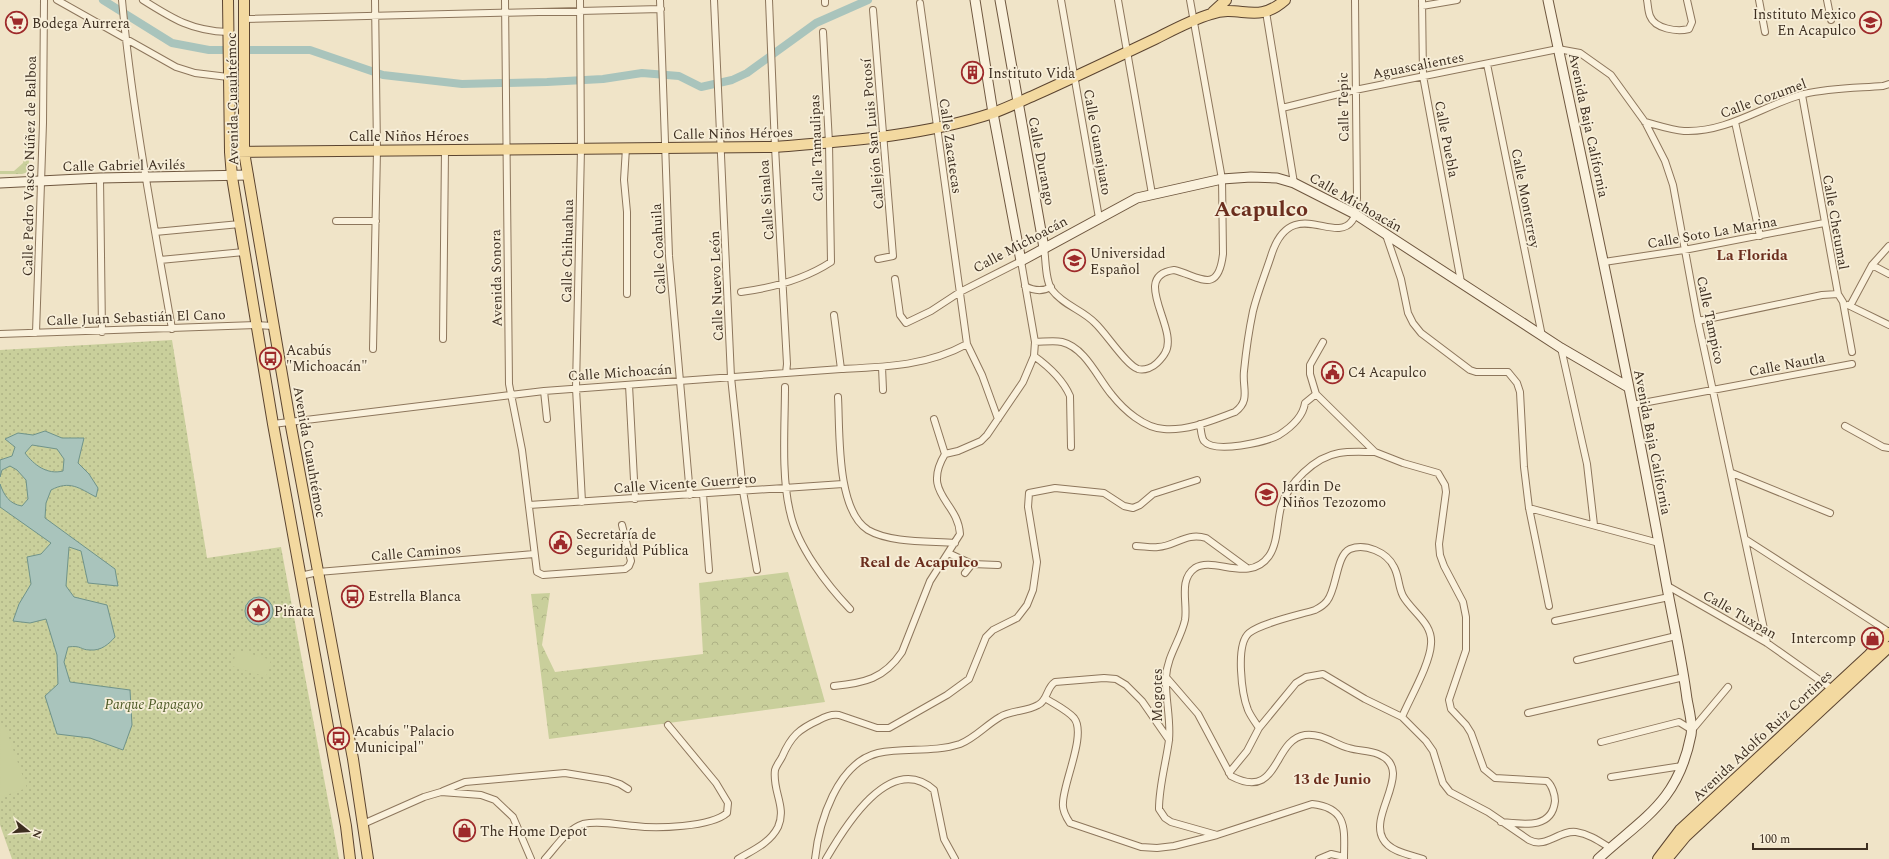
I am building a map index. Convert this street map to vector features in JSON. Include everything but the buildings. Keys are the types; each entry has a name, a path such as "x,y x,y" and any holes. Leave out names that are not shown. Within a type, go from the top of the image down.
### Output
{"main road":[{"name":"Avenida Cuauhtémoc","path":"228,0 228,77 232,177 273,424 346,826 350,859"},
{"name":"Avenida Cuauhtémoc","path":"244,0 244,152 290,421 353,759 368,859"},
{"name":"Calle Niños Héroes","path":"1212,14 1227,0"},
{"path":"1227,0 1233,11"},
{"name":"Calle Niños Héroes","path":"230,152 775,147 829,143 884,136 936,128 993,113 1074,78 1126,52 1212,14 1233,11 1254,14 1266,12 1285,0"},
{"name":"Avenida Adolfo Ruiz Cortines","path":"1667,859 1686,836 1836,691 1889,632"},
{"name":"Avenida Adolfo Ruiz Cortines","path":"1658,859 1680,830 1836,691 1889,647"}],"street":[{"name":"Calle Pedro Vasco Núñez de Balboa","path":"36,333 41,181 44,0"},
{"path":"57,0 176,67 195,73 228,77"},
{"path":"122,0 125,37 146,178 172,328"},
{"path":"143,0 178,22 228,36"},
{"path":"373,349 377,150 376,0"},
{"name":"Avenida Sonora","path":"505,0 509,384 529,505 537,572 542,574 625,569 629,566 631,561 622,524"},
{"name":"Calle Chihuahua","path":"580,0 581,148 576,388 582,502"},
{"name":"Calle Coahuila","path":"660,0 669,256 690,495"},
{"name":"Calle Nuevo León","path":"714,0 732,377 743,492 757,570"},
{"name":"Calle Sinaloa","path":"769,0 775,147 784,282 787,364 786,374"},
{"path":"945,454 958,451 981,442 1023,382 1034,356 1035,342 993,113 975,0"},
{"name":"Calle Durango","path":"1000,0 1017,103 1044,248"},
{"name":"Calle Guanajuato","path":"1061,0 1099,218"},
{"path":"1118,0 1152,194"},
{"path":"1044,248 1052,289 1066,303 1094,321 1129,364 1138,369 1145,370 1156,364 1166,353 1168,344 1165,324 1154,291 1156,280 1160,275 1174,270 1198,280 1205,281 1212,279 1217,274 1222,265 1223,254 1222,180 1190,0"},
{"name":"Calle Tepic","path":"1355,0 1357,198 1355,214"},
{"path":"1422,3 1457,0"},
{"name":"Avenida Baja California","path":"1548,0 1604,262 1659,543 1684,677 1692,730 1676,782 1650,816 1598,859"},
{"path":"1647,0 1649,15 1653,21 1668,29 1686,30 1689,29 1692,22 1687,0"},
{"path":"1759,0 1765,32"},
{"path":"1827,0 1831,20"},
{"name":"Calle Zacatecas","path":"920,3 936,128 967,344"},
{"name":"Calle Puebla","path":"1422,3 1422,76 1461,282"},
{"path":"244,19 661,9"},
{"name":"Callejón San Luis Potosí","path":"873,10 893,256 878,259"},
{"path":"1266,12 1294,183"},
{"name":"Calle Tamaulipas","path":"784,282 831,262 829,143 823,32"},
{"name":"Aguascalientes","path":"1282,108 1355,90 1558,49"},
{"name":"Calle Tampico","path":"1558,49 1580,53 1611,75 1645,122 1665,161 1673,185 1698,321 1732,473 1767,643"},
{"name":"Calle Monterrey","path":"1487,64 1542,336"},
{"name":"Calle Cozumel","path":"1645,122 1683,131 1708,129 1735,122 1802,95 1821,90 1889,84"},
{"name":"Calle Chetumal","path":"1802,95 1824,223 1838,294 1843,302 1852,352"},
{"path":"1735,122 1760,236"},
{"path":"626,148 624,180 627,212 627,294"},
{"path":"443,339 445,150"},
{"name":"Calle Gabriel Avilés","path":"0,182 100,178 232,177 248,175"},
{"name":"Calle Michoacán","path":"895,279 900,315 906,322 931,312 960,292 1021,261 1137,198 1222,180 1265,176 1294,183 1355,214 1542,336 1628,387"},
{"path":"100,178 102,332"},
{"path":"1035,342 1063,342 1071,346 1095,368 1111,394 1122,406 1145,424 1154,428 1172,430 1200,424 1235,412 1245,402 1244,372 1253,311 1275,244 1285,229 1291,225 1299,224 1339,228 1352,222 1355,214"},
{"path":"336,221 376,221"},
{"name":"Calle Soto La Marina","path":"1604,262 1684,250 1824,223"},
{"path":"155,232 240,224"},
{"path":"1386,234 1401,279 1408,313 1413,323 1421,333 1470,370 1476,372 1508,372 1517,383 1520,392 1529,508 1549,606"},
{"path":"1850,306 1872,265 1889,246"},
{"path":"160,260 244,252"},
{"path":"1872,265 1889,274"},
{"path":"741,292 758,290 784,282"},
{"path":"1025,286 1038,291 1052,289"},
{"path":"1698,321 1822,295 1838,294"},
{"path":"1843,302 1889,325"},
{"path":"834,315 840,369"},
{"name":"Calle Juan Sebastián El Cano","path":"0,334 102,332 256,325 273,326"},
{"path":"1323,342 1310,365 1310,374 1316,394 1375,452 1403,463 1432,470 1438,473 1445,484 1446,492 1439,544 1440,555 1462,602 1466,617 1466,650 1449,700 1451,709 1466,725 1471,733 1484,769 1490,775 1495,778 1542,780 1551,784 1555,799 1554,808 1550,816 1542,822 1534,824 1501,822"},
{"path":"967,344 982,375 998,419"},
{"name":"Calle Michoacán","path":"273,424 544,390 680,382 882,367 934,359 967,344"},
{"path":"1561,348 1587,464 1594,525"},
{"path":"1034,356 1053,372 1067,388 1070,396 1071,447"},
{"name":"Calle Nautla","path":"1632,405 1852,364"},
{"path":"882,367 883,390"},
{"path":"629,385 635,499"},
{"path":"785,387 786,487 790,513 802,544 838,596 850,609"},
{"path":"544,390 547,419"},
{"path":"1200,424 1204,441 1210,445 1218,447 1247,445 1277,436 1289,428 1304,412 1305,403 1316,394"},
{"path":"838,397 843,484 860,524 868,530 878,534 908,540 955,543"},
{"path":"834,686 857,684 875,678 895,662 902,652 930,581 960,534 959,526 939,491 937,480 938,469 945,454 934,419"},
{"path":"1846,426 1883,447 1889,448"},
{"name":"Mogotes","path":"1217,835 1171,822 1161,814 1159,800 1169,740 1166,677 1169,658 1184,620 1185,584 1188,576 1194,569 1207,565 1236,569 1255,567 1268,557 1273,548 1281,505 1300,475 1314,464 1330,455 1340,453 1375,452"},
{"path":"1732,473 1830,513"},
{"path":"738,859 766,842 773,835 778,826 782,814 776,788 775,770 788,743 801,728 833,714 877,728 889,728 947,695 969,679 986,637 993,630 1017,618 1027,605 1033,590 1037,562 1028,507 1029,493 1055,488 1104,493 1124,506 1132,508 1140,505 1153,494 1196,480"},
{"name":"Calle Vicente Guerrero","path":"529,505 743,492 786,487 843,484"},
{"path":"703,494 709,570"},
{"path":"1529,508 1659,543"},
{"path":"1136,546 1158,547 1191,536 1198,536 1206,538 1247,568"},
{"path":"1745,539 1889,632"},
{"path":"1259,728 1248,711 1243,694 1241,647 1244,638 1249,633 1267,624 1315,610 1322,606 1332,593 1344,554 1350,550 1361,547 1372,549 1388,559 1396,570 1398,586 1403,596 1410,607 1429,627 1431,634 1431,645 1427,659 1402,717"},
{"path":"948,553 972,564 998,566"},
{"name":"Calle Caminos","path":"300,576 318,572 534,554"},
{"path":"965,573 972,564"},
{"name":"Calle Tuxpan","path":"1666,585 1767,643 1836,691"},
{"path":"1555,620 1669,597"},
{"path":"1577,660 1676,636"},
{"path":"1229,773 1247,751 1259,728 1296,683 1315,674 1323,674 1365,699 1402,717 1426,741 1433,751 1443,783 1450,792 1488,812 1535,844 1541,844 1562,834 1575,832 1594,838 1610,848"},
{"path":"1166,677 1198,714 1231,776 1241,782 1250,784 1258,783 1270,773 1294,740 1305,735 1330,739 1349,748 1380,754 1388,761 1394,777 1380,819 1383,839 1389,846 1398,851 1423,859"},
{"path":"1528,713 1684,677"},
{"path":"815,859 817,840 833,793 849,772 864,758 879,753 945,748 961,743 979,733 1000,717 1038,706 1045,698 1050,686 1055,682 1104,678 1116,680 1126,685 1142,701 1169,740"},
{"path":"1601,742 1679,722 1692,730 1728,687"},
{"path":"1045,698 1073,718 1078,726 1074,756 1063,803 1064,814 1070,823 1141,847 1157,848 1174,846 1217,835 1312,804 1323,805 1334,812 1342,820 1345,832 1344,858 1331,854 1319,859"},
{"path":"545,859 572,830 582,824 593,822 641,827 704,824 722,817 729,808 728,803 716,783 668,725"},
{"path":"1611,777 1682,766"},
{"path":"363,824 424,797 466,782 565,773 608,780 620,784 628,789"},
{"path":"826,859 844,829 873,796 886,786 908,780 920,782 934,790 944,839 955,859"},
{"path":"441,792 481,795 495,800 513,817 531,859"},
{"path":"346,826 346,859"}],"green space":[{"path":"32,127 28,172 22,174 0,174 0,171 14,171 23,163 28,132"},
{"name":"Parque Papagayo","path":"172,340 207,558 281,547 339,859 12,859 0,825 0,350"},
{"path":"788,572 825,702 549,739 531,594 550,593 542,645 555,672 703,654 699,583"},
{"path":"237,650 271,660 266,677 232,666"},
{"path":"5,727 27,788 1,797 0,728"}],"water":[{"path":"45,431 62,438 84,438 78,463 89,474 98,488 96,497 74,486 69,485 58,487 51,490 46,503 45,518 115,569 118,586 88,583 81,551 69,547 66,586 74,597 107,605 115,637 101,648 94,650 68,647 64,662 70,682 130,690 132,725 123,750 90,738 57,734 45,696 58,684 57,655 46,619 30,623 13,621 19,604 31,584 27,557 41,554 51,543 0,507 0,484 5,495 10,501 17,505 22,506 28,499 26,480 17,470 10,466 2,470 0,477 0,460 12,456 15,447 5,439 18,433 33,435","holes":["32,445 57,449 64,459 63,471 57,472 52,472 41,468 25,453"]},
{"path":"259,597 269,601 273,611 269,621 259,625 249,621 245,611 249,601"}],"waterway":[{"path":"103,0 172,43 209,50 310,50 383,75 462,84 603,79 642,73 679,76 701,87 732,80 747,73 816,23 868,0"}],"place":[{"name":"Instituto Mexico En Acapulco","path":"1871,22"},
{"name":"Bodega Aurrera","path":"16,23"},
{"name":"Instituto Vida","path":"973,73"},
{"name":"Universidad Español","path":"1075,261"},
{"name":"Acabús \"Michoacán\"","path":"270,358"},
{"name":"C4 Acapulco","path":"1333,372"},
{"name":"Jardin De Niños Tezozomo","path":"1267,494"},
{"name":"Secretaría de Seguridad Pública","path":"561,542"},
{"name":"Estrella Blanca","path":"352,596"},
{"name":"Piñata","path":"258,611"},
{"name":"Intercomp","path":"1872,638"},
{"name":"Acabús \"Palacio Municipal\"","path":"339,739"},
{"name":"The Home Depot","path":"465,831"}],"district":[{"name":"Acapulco","path":"1261,208"},
{"name":"La Florida","path":"1752,255"},
{"name":"Real de Acapulco","path":"919,562"},
{"name":"13 de Junio","path":"1332,779"}]}
